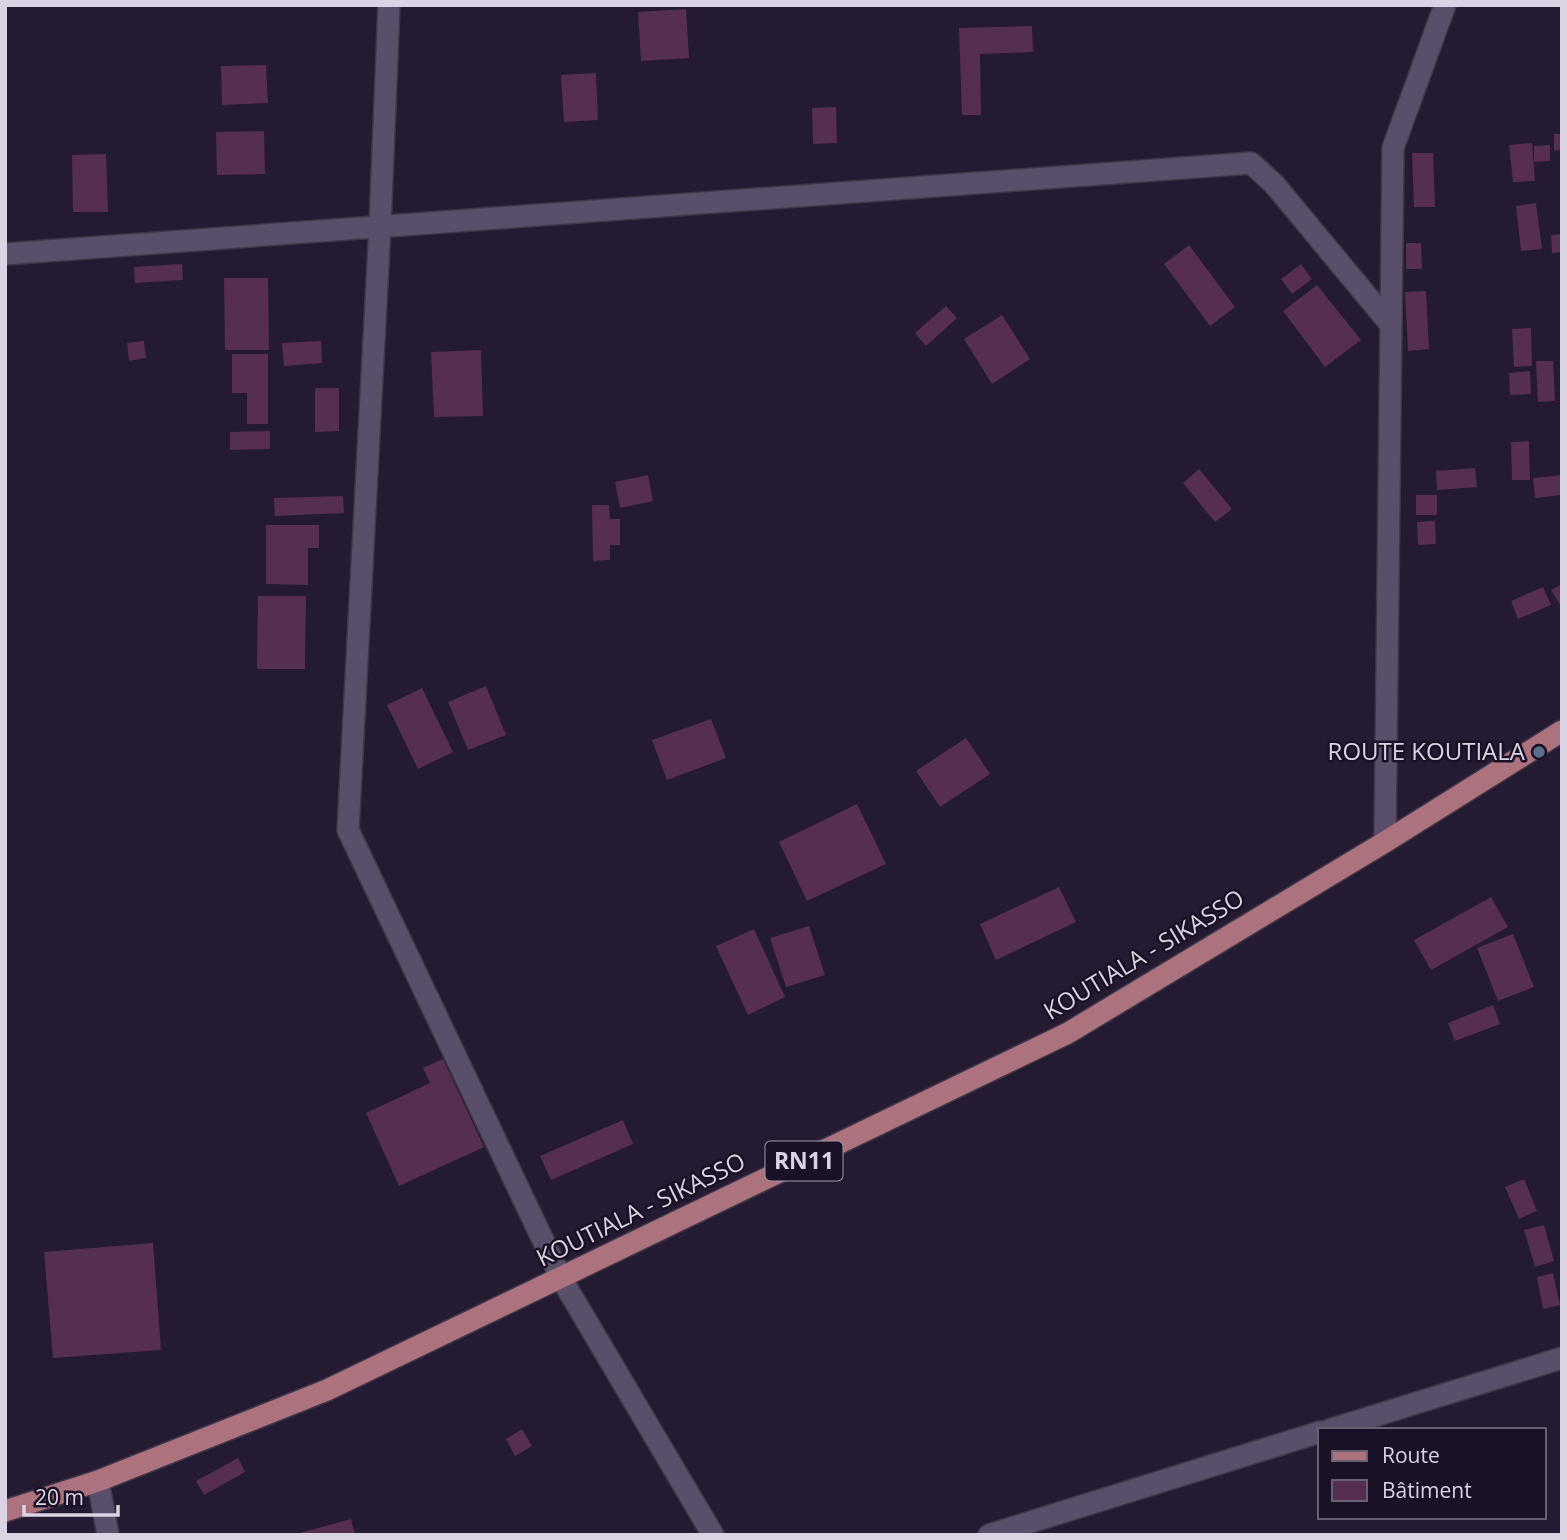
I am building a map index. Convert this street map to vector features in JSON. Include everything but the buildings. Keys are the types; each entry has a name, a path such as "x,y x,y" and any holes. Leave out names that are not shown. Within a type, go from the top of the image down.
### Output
{"main road":[{"name":"KOUTIALA - SIKASSO","path":"5,1511 98,1481 327,1390 1068,1033 1385,842 1562,731"}],"street":[{"path":"389,5 348,830 561,1278 713,1535"},
{"path":"1385,842 1393,148 1445,5"},
{"path":"5,254 1251,163 1274,184 1391,325"},
{"path":"1335,1428 1562,1358"},
{"path":"989,1535 1318,1433"},
{"path":"98,1481 108,1535"}],"place":[{"name":"ROUTE KOUTIALA","path":"1539,752"}]}
